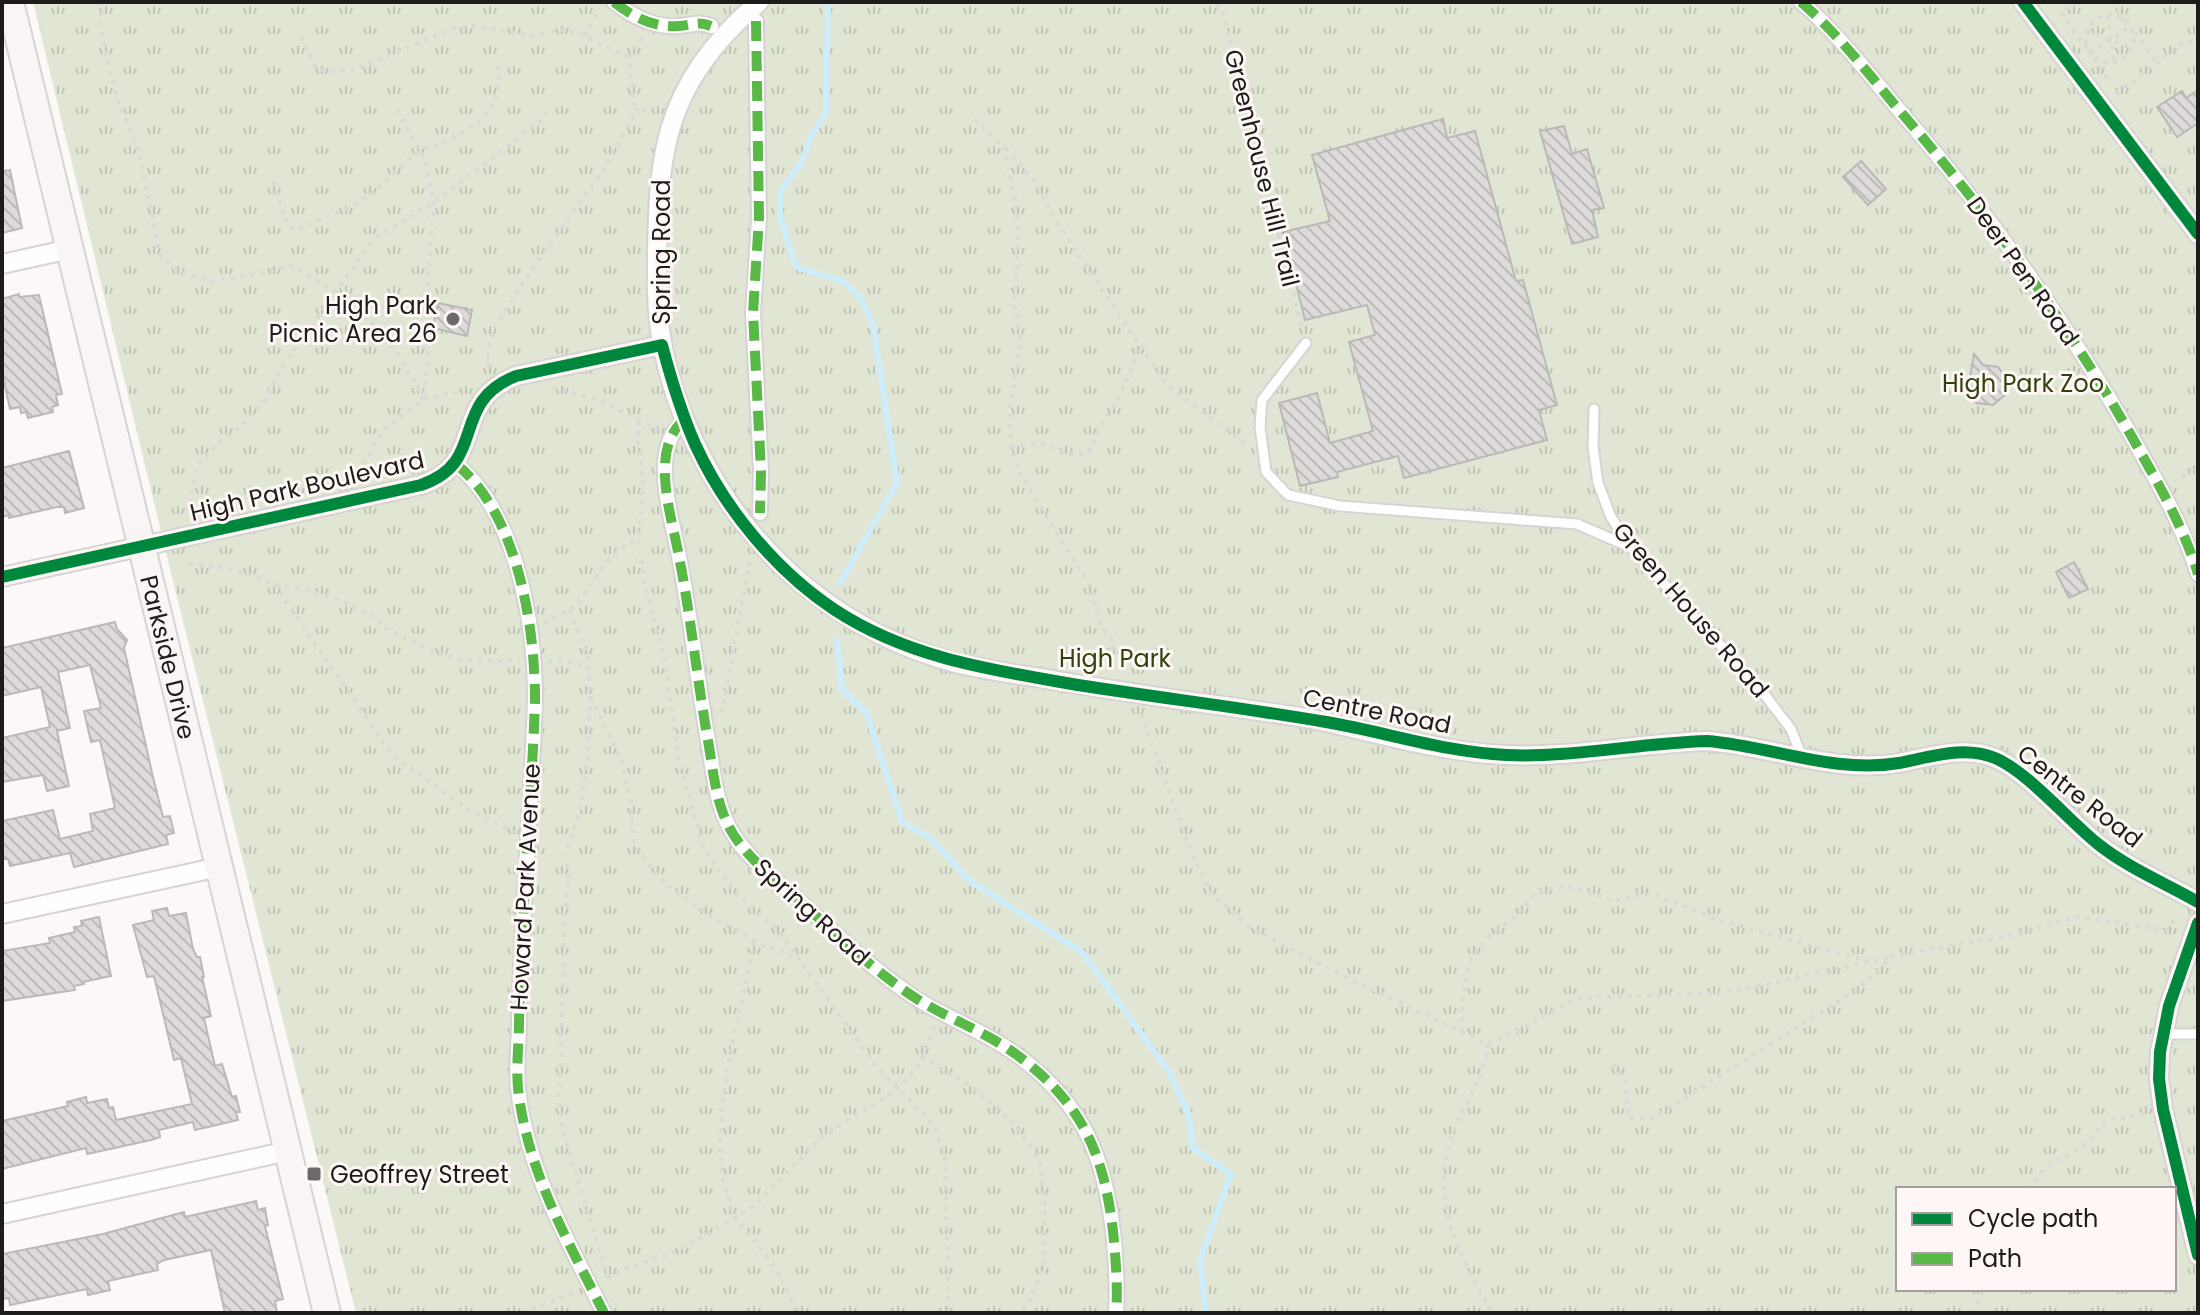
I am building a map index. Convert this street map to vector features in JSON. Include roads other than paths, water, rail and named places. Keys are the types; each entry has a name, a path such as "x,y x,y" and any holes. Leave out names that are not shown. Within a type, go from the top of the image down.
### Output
{"main road":[{"name":"Parkside Drive","path":"10,2 327,1313"}],"street":[{"path":"614,2 631,15 653,24 679,26 699,22 719,30 757,11 759,218 753,313 761,471 760,513"},
{"name":"Deer Pen Road","path":"1801,2 1856,59 1938,155 2063,324 2162,491 2198,574"},
{"path":"2023,2 2198,234"},
{"name":"Spring Road","path":"662,345 656,303 658,182 663,153 672,119 685,89 719,30"},
{"path":"2,264 70,249"},
{"name":"Centre Road","path":"662,345 685,419 710,472 734,511 782,566 835,610 896,642 954,662 1137,694 1330,722 1425,745 1472,752 1538,756 1707,741 1871,766 1966,752 1996,759 2017,771 2100,845 2198,902"},
{"name":"High Park Boulevard","path":"2,577 421,485 440,477 456,464 479,402 503,381 662,345"},
{"name":"Spring Road","path":"685,419 667,440 664,478 684,580 696,679 713,778 724,816 738,843 841,942 900,987 1016,1054 1048,1080 1084,1124 1104,1173 1111,1212 1118,1293 1116,1313"},
{"name":"Howard Park Avenue","path":"456,464 487,499 505,536 519,577 530,632 535,698 518,1084 525,1137 541,1183 604,1313"},
{"path":"2,914 219,867"},
{"path":"2198,923 2169,1006 2159,1079 2163,1109 2198,1255"},
{"path":"2,1214 288,1151"}],"lane":[{"path":"1306,343 1262,400 1260,427 1266,472 1288,495 1340,506 1577,524 1630,547"},
{"name":"Green House Road","path":"1594,409 1593,447 1598,483 1611,517 1630,547 1758,686 1791,729 1802,757"},
{"path":"2164,1034 2198,1034"}],"waterway":[{"path":"828,2 826,112 811,137 801,163 780,192 780,216 796,267 842,281 860,297 873,324 897,483 840,583"},
{"path":"837,640 842,690 866,712 902,822 929,837 970,881 1082,952 1169,1072 1188,1112 1193,1148 1231,1174 1200,1260 1206,1313"}],"place":[{"name":"High Park Picnic Area 26","path":"453,319"},
{"name":"Geoffrey Street","path":"314,1174"}],"park label":[{"name":"High Park Zoo","path":"2023,383"},
{"name":"High Park","path":"1115,658"}]}
